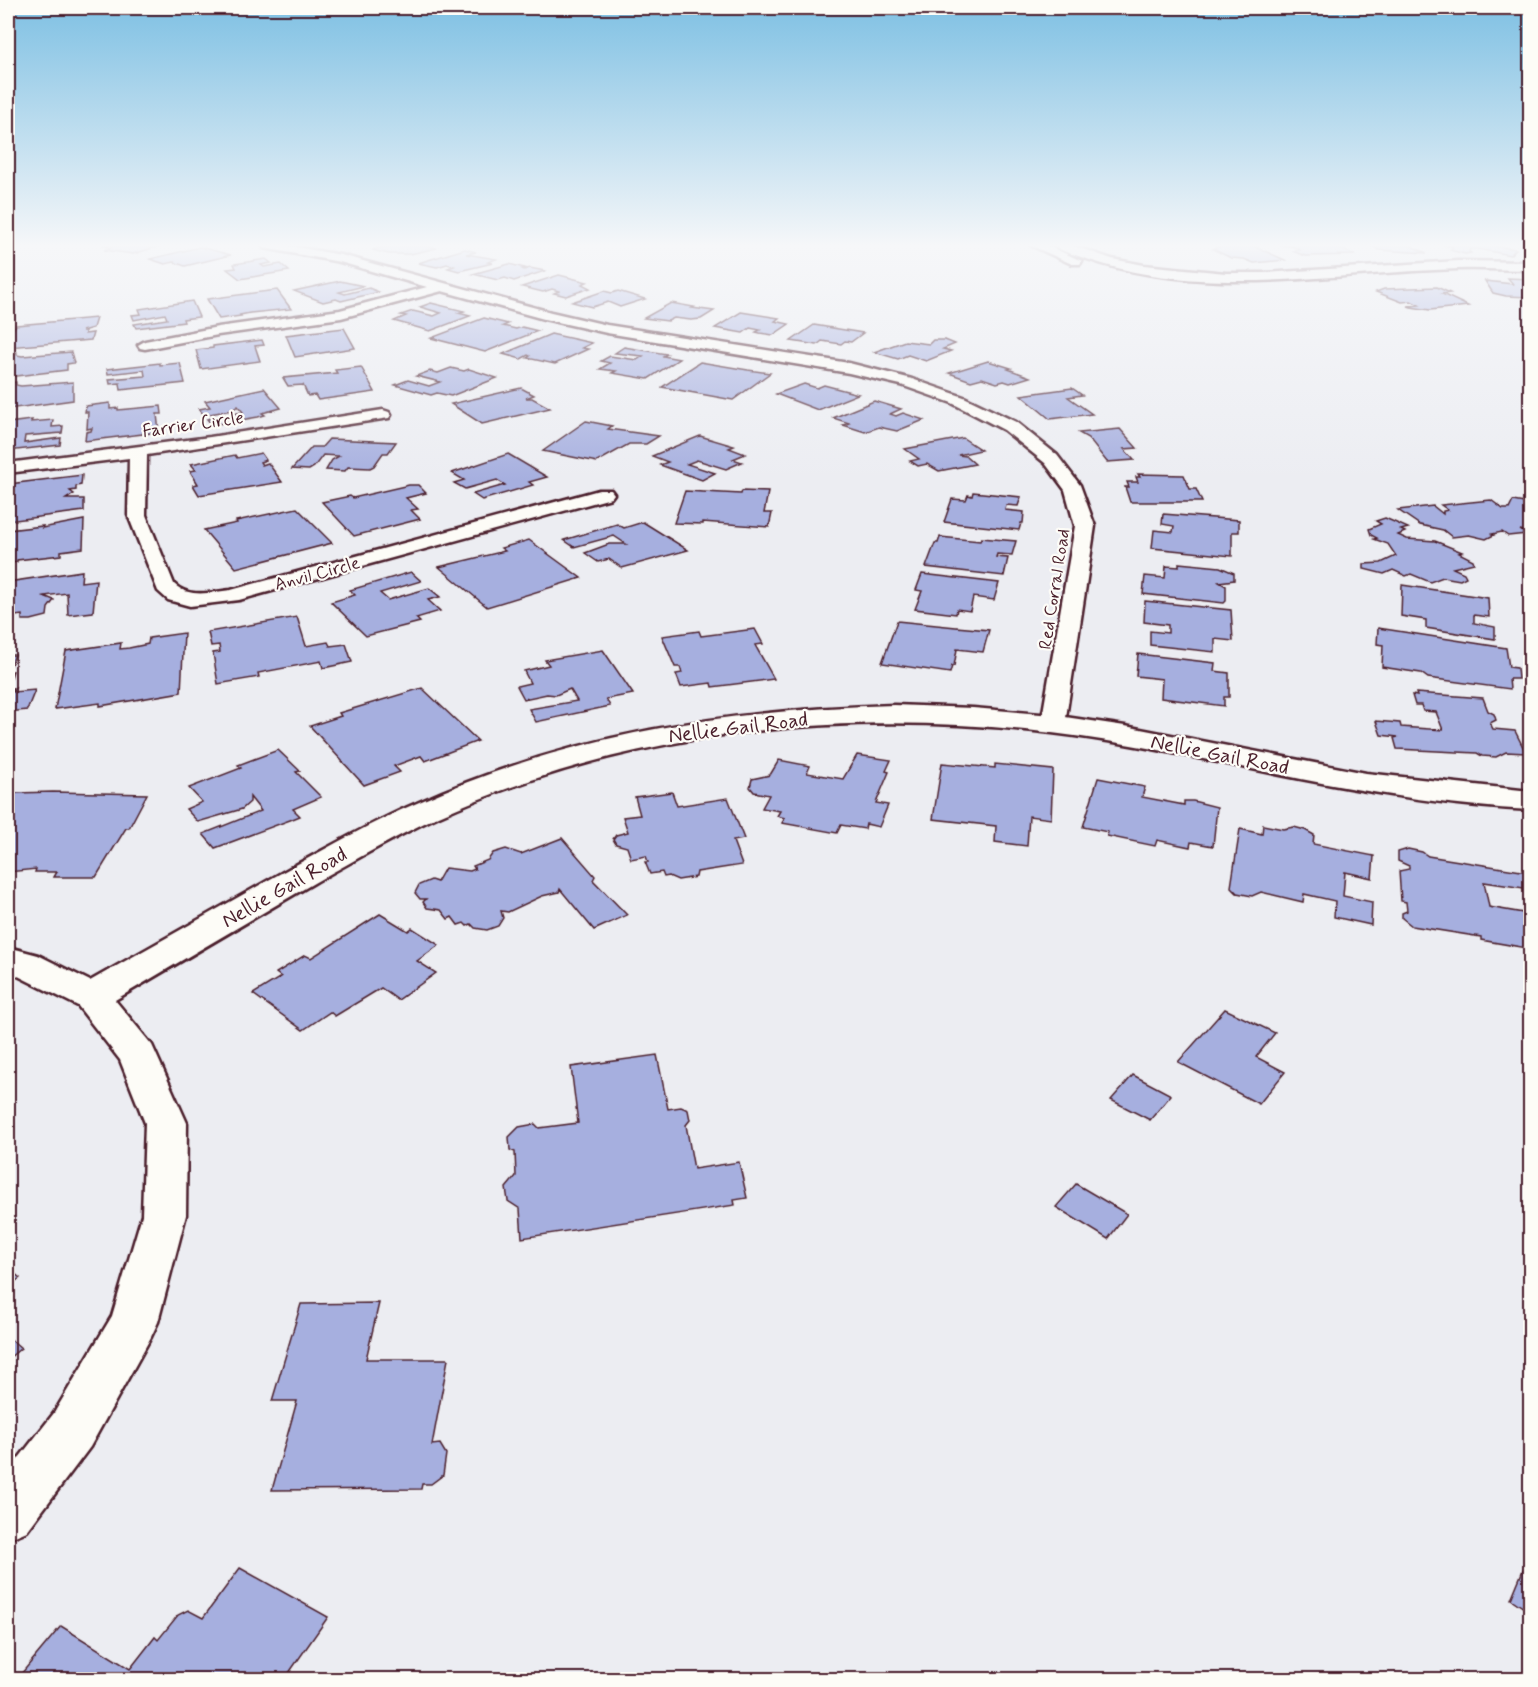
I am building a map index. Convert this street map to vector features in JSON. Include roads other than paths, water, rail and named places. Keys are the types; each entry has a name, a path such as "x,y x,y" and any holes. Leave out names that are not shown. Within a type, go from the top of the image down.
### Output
{"street":[{"path":"145,345 273,324"},
{"name":"Red Corral Road","path":"587,324 849,368 883,376 958,400 1010,426 1051,459 1074,489 1085,526 1053,724"},
{"name":"Farrier Circle","path":"8,468 138,452 383,415"},
{"name":"Anvil Circle","path":"138,452 137,515 165,587 175,596 190,600 232,596 605,494"},
{"name":"Nellie Gail Road","path":"91,997 343,853 430,809 507,778 591,752 670,735 752,722 854,714 947,714 1053,724 1176,744 1342,778 1451,794 1530,801"},
{"path":"8,959 25,964 91,997 138,1055 166,1123 164,1215 134,1322 72,1430 8,1514"}]}
